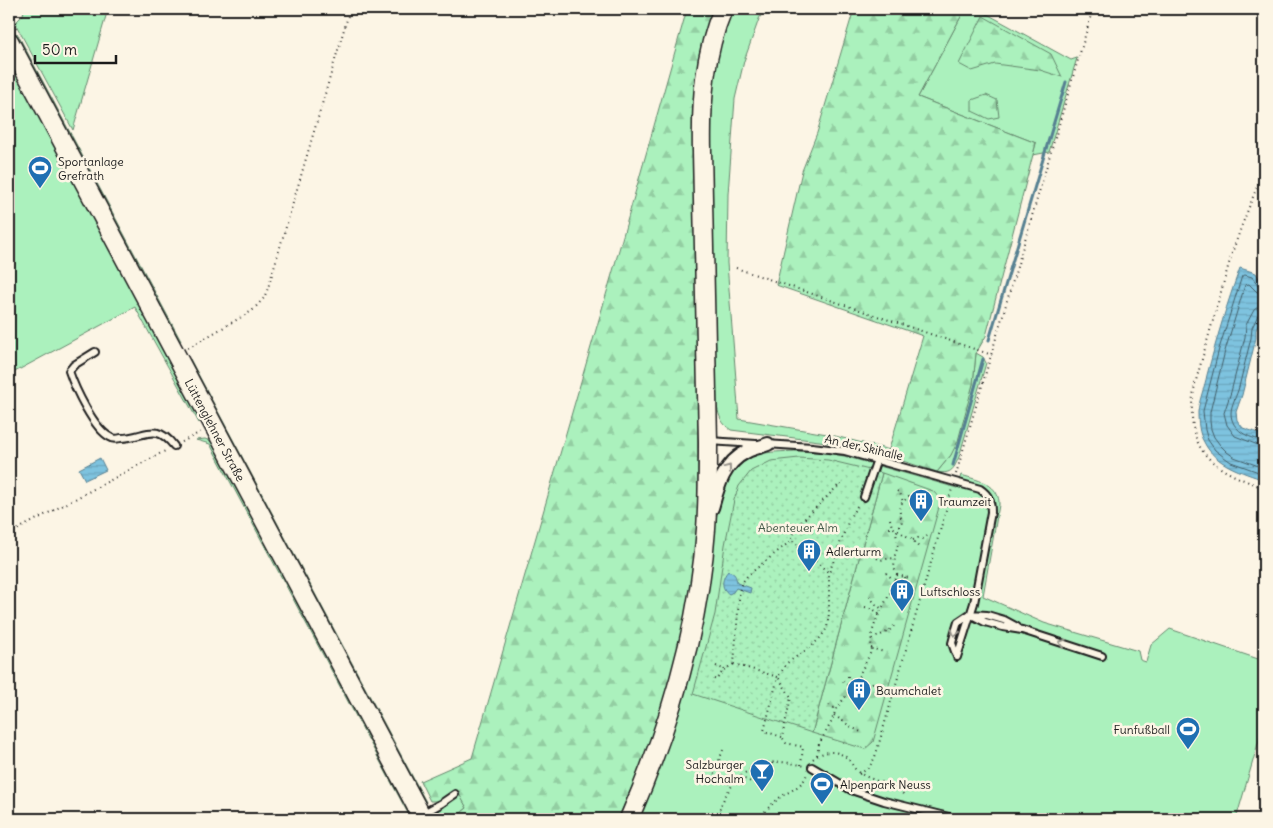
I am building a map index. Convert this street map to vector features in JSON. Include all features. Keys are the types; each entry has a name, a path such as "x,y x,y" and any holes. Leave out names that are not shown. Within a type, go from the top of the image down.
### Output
{"main road":[{"path":"629,819 655,756 669,715 691,630 700,582 706,530 708,486 702,106 708,57 723,9"},
{"name":"Lüttenglehner Straße","path":"9,41 422,817"}],"street":[{"path":"706,530 722,476 737,457 747,451 768,444"}],"lane":[{"path":"95,352 74,365 69,371 74,385 98,429 111,438 128,438 146,433 158,433 167,437 174,446"},
{"name":"An der Skihalle","path":"708,441 845,451 980,489 989,497 991,512 974,603 957,657"},
{"path":"864,497 877,459"},
{"path":"970,614 987,615 1004,620 1022,630 1102,656"},
{"path":"810,767 852,790 884,801 957,819"},
{"path":"422,817 455,794"}],"path":[{"path":"175,355 252,311 264,298 350,9"},
{"path":"860,774 871,765 876,754 1093,9"},
{"path":"1264,169 1232,253 1195,384 1192,405 1192,424 1197,442 1206,456 1220,468 1264,488"},
{"path":"736,268 992,355"},
{"path":"9,534 213,425"},
{"path":"734,664 740,586 747,576 792,540 795,528 840,484 842,487"},
{"path":"897,491 900,493 903,502"},
{"path":"817,755 819,744 836,709 852,689 872,650 875,622 897,575 894,568 894,558 898,546 896,533 902,521 899,509 909,496 918,502 921,508"},
{"path":"801,765 804,747 786,743 782,737 764,731 778,676 787,663 812,646 827,628 829,573 850,517 864,497"},
{"path":"890,519 892,527 913,540 920,548"},
{"path":"888,528 892,527"},
{"path":"913,540 918,538 924,539 927,536"},
{"path":"792,540 829,573"},
{"path":"877,558 880,560 894,558"},
{"path":"886,573 895,581"},
{"path":"897,575 909,578"},
{"path":"904,577 908,595"},
{"path":"870,596 870,599 882,609"},
{"path":"865,607 873,609 879,614"},
{"path":"872,639 889,631 894,626"},
{"path":"872,648 884,652"},
{"path":"714,679 716,680 724,670 734,664 778,676 791,697 782,737"},
{"path":"716,666 724,670"},
{"path":"848,676 848,678 866,690 867,697"},
{"path":"843,681 852,689"},
{"path":"864,689 875,681"},
{"path":"829,706 836,709"},
{"path":"834,715 848,726 863,733"},
{"path":"722,750 713,777 732,785"},
{"path":"772,763 773,770"},
{"path":"758,819 778,798 803,783 810,767"},
{"path":"740,777 753,784"},
{"path":"718,817 722,819"}],"green space":[{"path":"24,9 108,9 73,130 15,23 23,15"},
{"path":"687,9 717,9 698,267 697,544 693,580 676,665 647,753 618,819 456,819 467,808 458,792 442,801 430,801 420,781 472,758"},
{"path":"731,9 764,9 744,61 735,99 728,194 727,263 739,419 827,434 890,450 887,456 850,446 731,430 721,420 717,406 711,272 708,136 713,67"},
{"path":"854,9 965,9 918,97 1036,143 986,336 976,353 973,384 958,441 951,455 937,472 887,456 923,336 776,285 802,171 817,133"},
{"path":"965,9 978,9 1071,60 1077,58 1049,152 1033,155 1036,143 918,97"},
{"path":"983,16 1051,54 1062,77 1040,70 995,64 972,71 959,64"},
{"path":"17,33 181,341 174,339 14,38"},
{"name":"Sportanlage Grefrath","path":"9,54 201,415 199,423 135,307 9,375"},
{"path":"986,95 997,100 999,117 989,119 972,111 972,100"},
{"path":"976,353 983,357 986,363 959,457 952,470 942,473 937,472 951,455 973,384"},
{"path":"190,359 426,802 418,798 189,367"},
{"path":"205,439 213,442 417,819 411,819 210,444 196,440"},
{"name":"Alpenpark Neuss","path":"799,451 844,456 957,488 961,475 982,482 992,488 996,492 999,505 983,596 1044,623 1138,651 1140,660 1146,662 1151,645 1170,629 1264,661 1264,723 1236,819 639,819 661,765 683,690 692,651 714,527 727,479 738,464 746,459 772,452"},
{"name":"Abenteuer Alm","path":"799,458 828,460 882,473 812,733 693,694 715,614 725,545 734,500 739,486 751,471 771,461"},
{"path":"882,473 933,491 941,500 873,742 865,749 812,733"},
{"path":"458,791 467,808 456,819 439,819 436,814 443,804 456,795"}],"water":[{"path":"1240,268 1256,273 1264,284 1264,313 1256,330 1256,338 1236,412 1237,420 1243,428 1264,435 1264,480 1230,467 1215,457 1202,439 1199,424 1198,412 1201,398 1222,321"},
{"path":"100,458 106,470 85,480 79,469"},
{"path":"728,571 735,575 737,583 751,588 750,593 736,588 729,594 726,592 723,583"}],"waterway":[{"path":"989,340 1066,82"},
{"path":"953,465 983,359"}],"place":[{"name":"Sportanlage Grefrath","path":"40,189"},
{"name":"Traumzeit","path":"921,522"},
{"name":"Adlerturm","path":"809,572"},
{"name":"Luftschloss","path":"902,612"},
{"name":"Baumchalet","path":"859,711"},
{"name":"Funfußball","path":"1188,750"},
{"name":"Salzburger Hochalm","path":"762,792"},
{"name":"Alpenpark Neuss","path":"822,805"}]}
